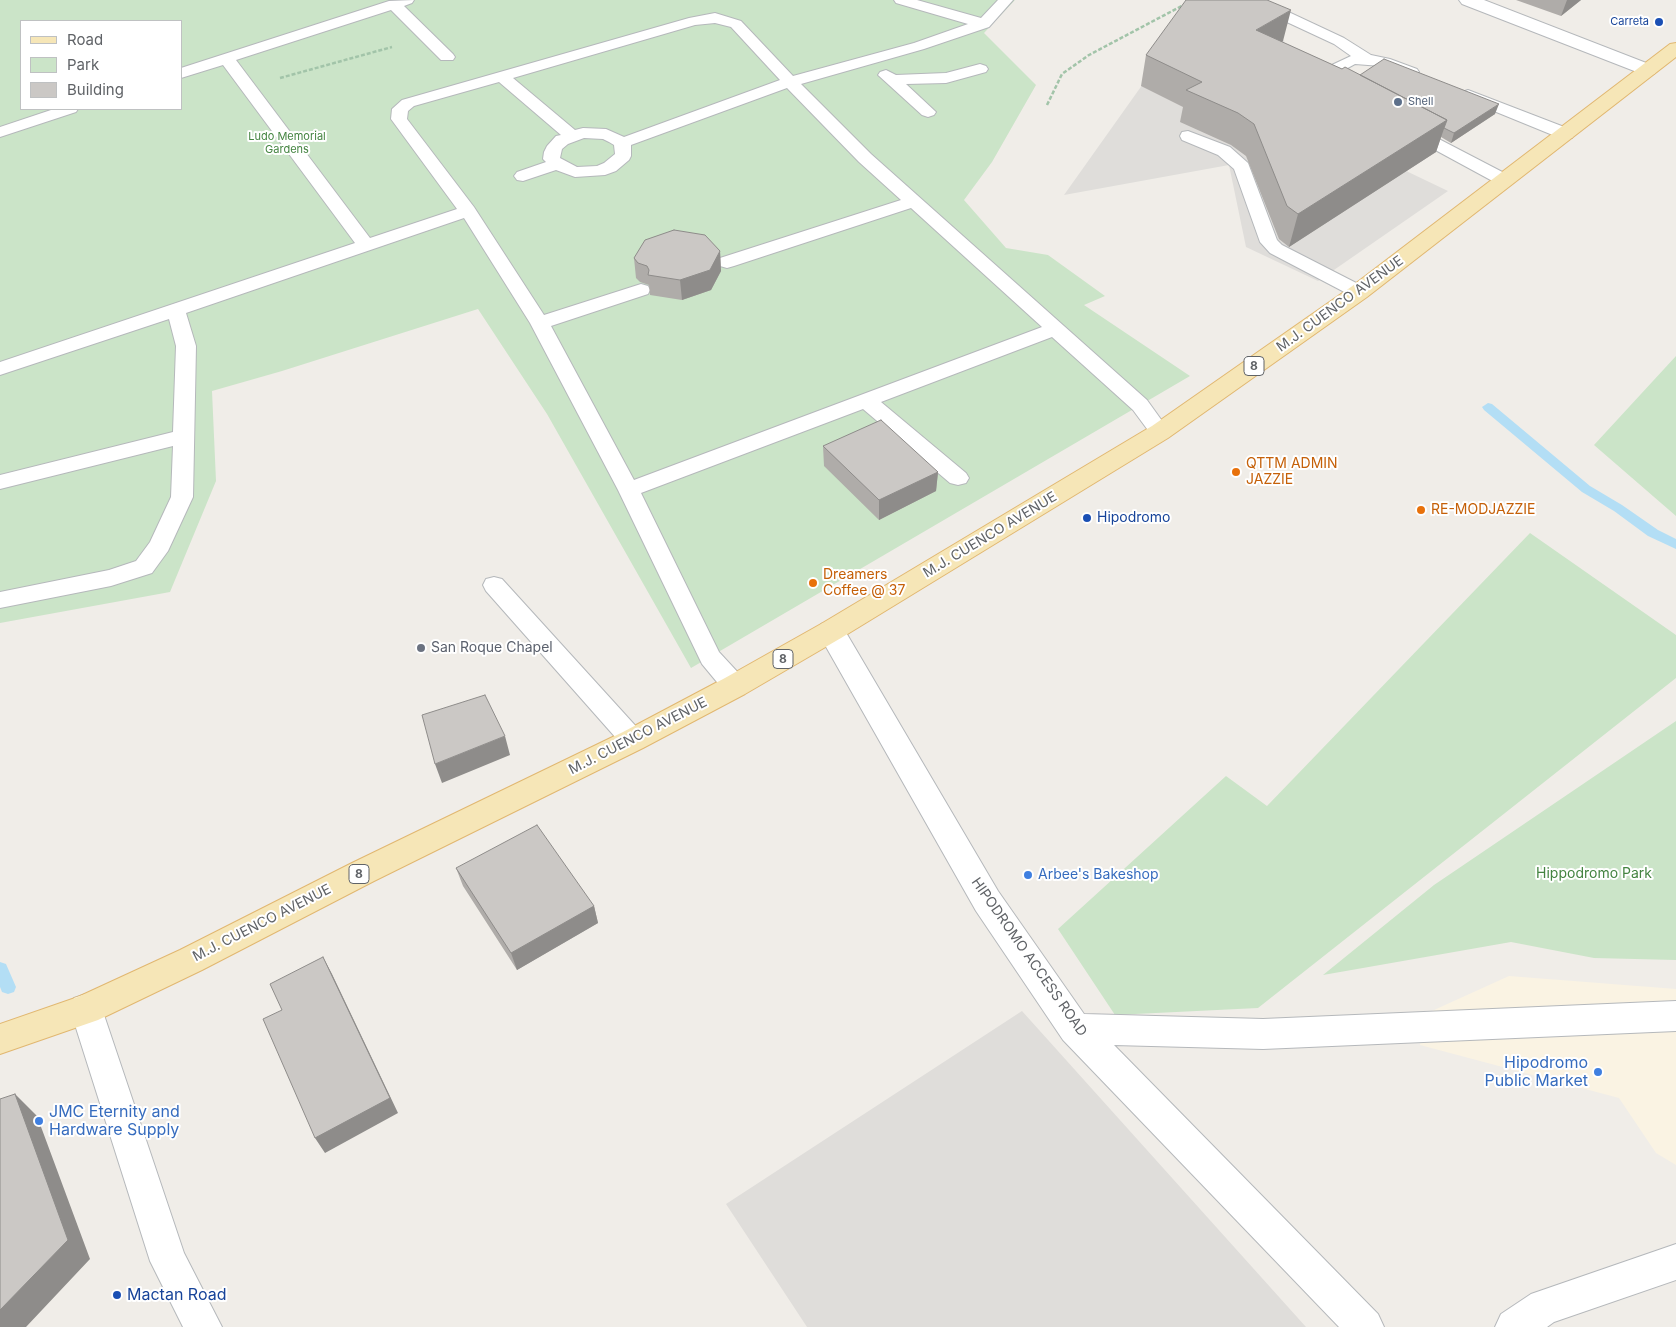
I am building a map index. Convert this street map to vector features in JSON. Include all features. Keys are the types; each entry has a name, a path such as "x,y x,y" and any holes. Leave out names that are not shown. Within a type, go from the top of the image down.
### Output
{"main road":[{"name":"M.J. CUENCO AVENUE","path":"0,1039 86,1010 191,960 371,868 633,740 831,632 1160,432 1360,292 1676,48"},
{"path":"1650,68 1676,63"}],"street":[{"path":"1468,0 1650,68"},
{"name":"HIPODROMO ACCESS ROAD","path":"831,632 987,901 1076,1029 1365,1327"},
{"path":"86,1010 168,1261 203,1327"},
{"path":"1076,1029 1263,1034 1676,1016"},
{"path":"1514,1327 1544,1307 1676,1262"}],"lane":[{"path":"901,0 984,24"},
{"path":"622,143 790,82 870,60 984,24 1006,0"},
{"path":"1251,0 1339,41 1366,59"},
{"path":"182,73 401,2 427,37 447,57"},
{"path":"735,686 710,658 629,490 540,323 468,211 399,119 400,109 408,103 694,21 715,18 736,24 865,158 1140,405 1160,432"},
{"path":"226,58 365,244"},
{"path":"1344,94 1327,82 1325,74 1352,60 1366,59 1384,62 1430,80"},
{"path":"870,60 928,112"},
{"path":"892,80 946,78 980,69"},
{"path":"501,76 572,136"},
{"path":"1457,90 1566,134"},
{"path":"0,132 67,110"},
{"path":"1395,121 1504,180"},
{"path":"589,133 606,134 622,143 624,156 610,167 599,171 575,172 556,164 552,159 552,152 555,146 572,136 589,133"},
{"path":"1188,136 1224,151 1242,166 1265,236 1269,242 1276,248 1360,292"},
{"path":"523,176 556,164"},
{"path":"727,262 913,202"},
{"path":"0,369 365,244 468,211"},
{"path":"540,323 641,290"},
{"path":"0,600 111,578 144,567 160,545 182,497 186,346 176,310"},
{"path":"629,490 1055,329"},
{"path":"866,400 893,425 958,478"},
{"path":"0,482 183,437"},
{"path":"494,585 633,740"}],"path":[{"path":"1047,105 1062,74 1089,55 1193,0"},
{"path":"248,87 427,37"}],"shaded area":[{"path":"1199,5 1285,41 1218,81 1448,191 1318,281 1246,247 1229,165 1064,195"},
{"name":"Hipodromo Public Market","path":"1509,976 1676,989 1676,1165 1656,1153 1619,1098 1420,1045 1423,1015"},
{"path":"1022,1011 1306,1327 807,1327 726,1204"}],"green space":[{"name":"Ludo Memorial Gardens","path":"0,0 1015,0 984,33 1036,85 992,162 964,200 1006,248 1048,255 1105,296 1084,305 1190,376 691,668 547,414 478,309 282,371 212,391 216,481 170,592 0,623"},
{"path":"1676,356 1676,516 1594,445"},
{"path":"1530,533 1676,635 1676,678 1258,1008 1115,1015 1058,929 1226,776 1267,806"},
{"name":"Hippodromo Park","path":"1676,721 1676,960 1594,958 1511,942 1323,975 1434,885"}],"building":[{"path":"1186,0 1267,0 1291,10 1256,30 1342,69 1345,67 1447,120 1298,214 1287,206 1254,124 1238,113 1186,90 1202,82 1146,55"},
{"path":"1384,59 1499,104 1454,133 1444,128 1447,120 1360,75"},
{"path":"674,230 705,235 720,251 710,270 680,280 648,275 649,270 647,266 638,263 634,258 645,240"},
{"path":"881,420 938,472 879,500 823,446"},
{"path":"485,695 505,736 435,764 422,715"},
{"path":"537,825 594,906 511,953 456,868"},
{"path":"323,957 390,1098 315,1138 263,1019 282,1010 270,984"},
{"path":"15,1094 68,1240 0,1310 0,1099"}],"waterway":[{"path":"1488,407 1586,489 1618,508 1653,533 1676,544"},
{"path":"0,969 8,987"}],"place":[{"name":"Carreta","path":"1659,22"},
{"name":"Shell","path":"1398,102"},
{"name":"QTTM ADMIN JAZZIE","path":"1236,472"},
{"name":"RE-MODJAZZIE","path":"1421,510"},
{"name":"Hipodromo","path":"1087,518"},
{"name":"Dreamers Coffee @ 37","path":"813,583"},
{"name":"San Roque Chapel","path":"421,648"},
{"name":"Arbee's Bakeshop","path":"1028,875"},
{"name":"Hipodromo Public Market","path":"1598,1072"},
{"name":"JMC Eternity and Hardware Supply","path":"39,1121"},
{"name":"Mactan Road","path":"117,1295"}]}
